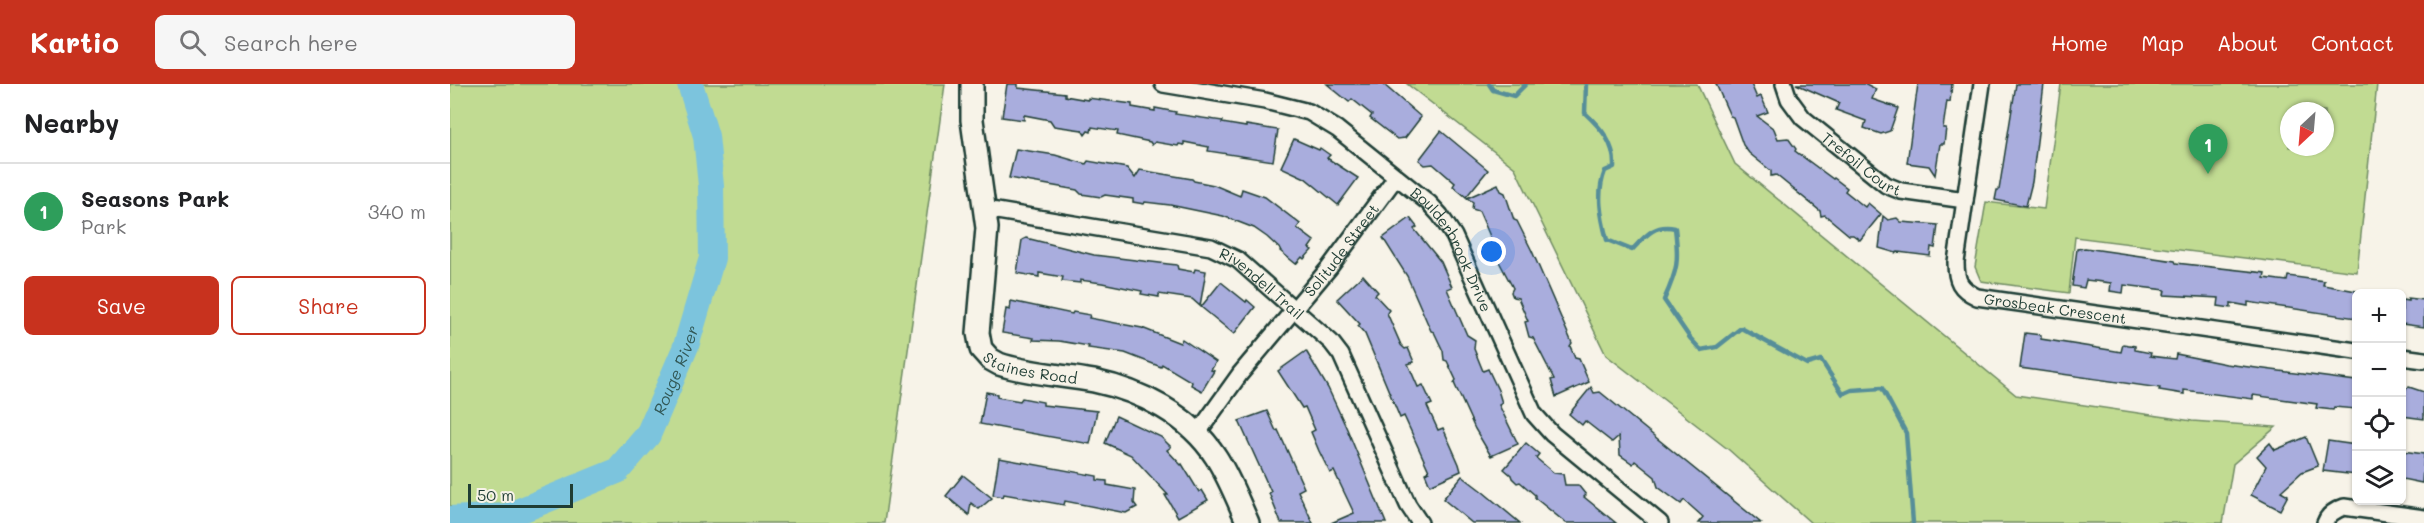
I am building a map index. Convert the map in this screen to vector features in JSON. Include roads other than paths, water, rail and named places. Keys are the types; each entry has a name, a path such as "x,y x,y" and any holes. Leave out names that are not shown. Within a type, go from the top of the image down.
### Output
{"street":[{"name":"Staines Road","path":"972,84 972,120 987,228 985,271 977,326 980,344 986,355 1005,366 1093,381 1131,392 1172,413 1197,434 1216,457 1230,481 1248,523"},
{"name":"Boulderbrook Drive","path":"1163,84 1266,101 1309,112 1337,129 1429,203 1449,227 1534,414 1552,434 1660,523"},
{"name":"Trefoil Court","path":"1784,84 1789,99 1803,118 1886,185 1901,190 1965,200"},
{"name":"Grosbeak Crescent","path":"1982,84 1956,262 1956,278 1964,291 1977,297 2352,350"},
{"name":"Solitude Street","path":"1197,434 1240,374 1329,268 1396,177"},
{"name":"Rivendell Trail","path":"985,209 1211,247 1238,260 1321,332 1341,355 1408,505 1420,523"},
{"path":"2406,358 2424,360"},
{"path":"2325,523 2326,518 2334,511 2344,507 2424,518"}],"waterway":[{"name":"Rouge River","path":"450,519 507,516 617,471 648,435 686,346 712,258 711,186 706,136 690,84"},
{"path":"1489,84 1493,90 1514,96 1526,84"},
{"path":"1586,84 1585,113 1606,137 1614,158 1614,167 1605,171 1600,197 1607,240 1632,250 1656,229 1675,228 1676,265 1664,300 1701,350 1717,347 1741,328 1807,364 1821,360 1843,394 1852,390 1882,388 1906,433 1913,523"}],"place":[{"name":"Seasons Park","path":"2208,174"}]}
